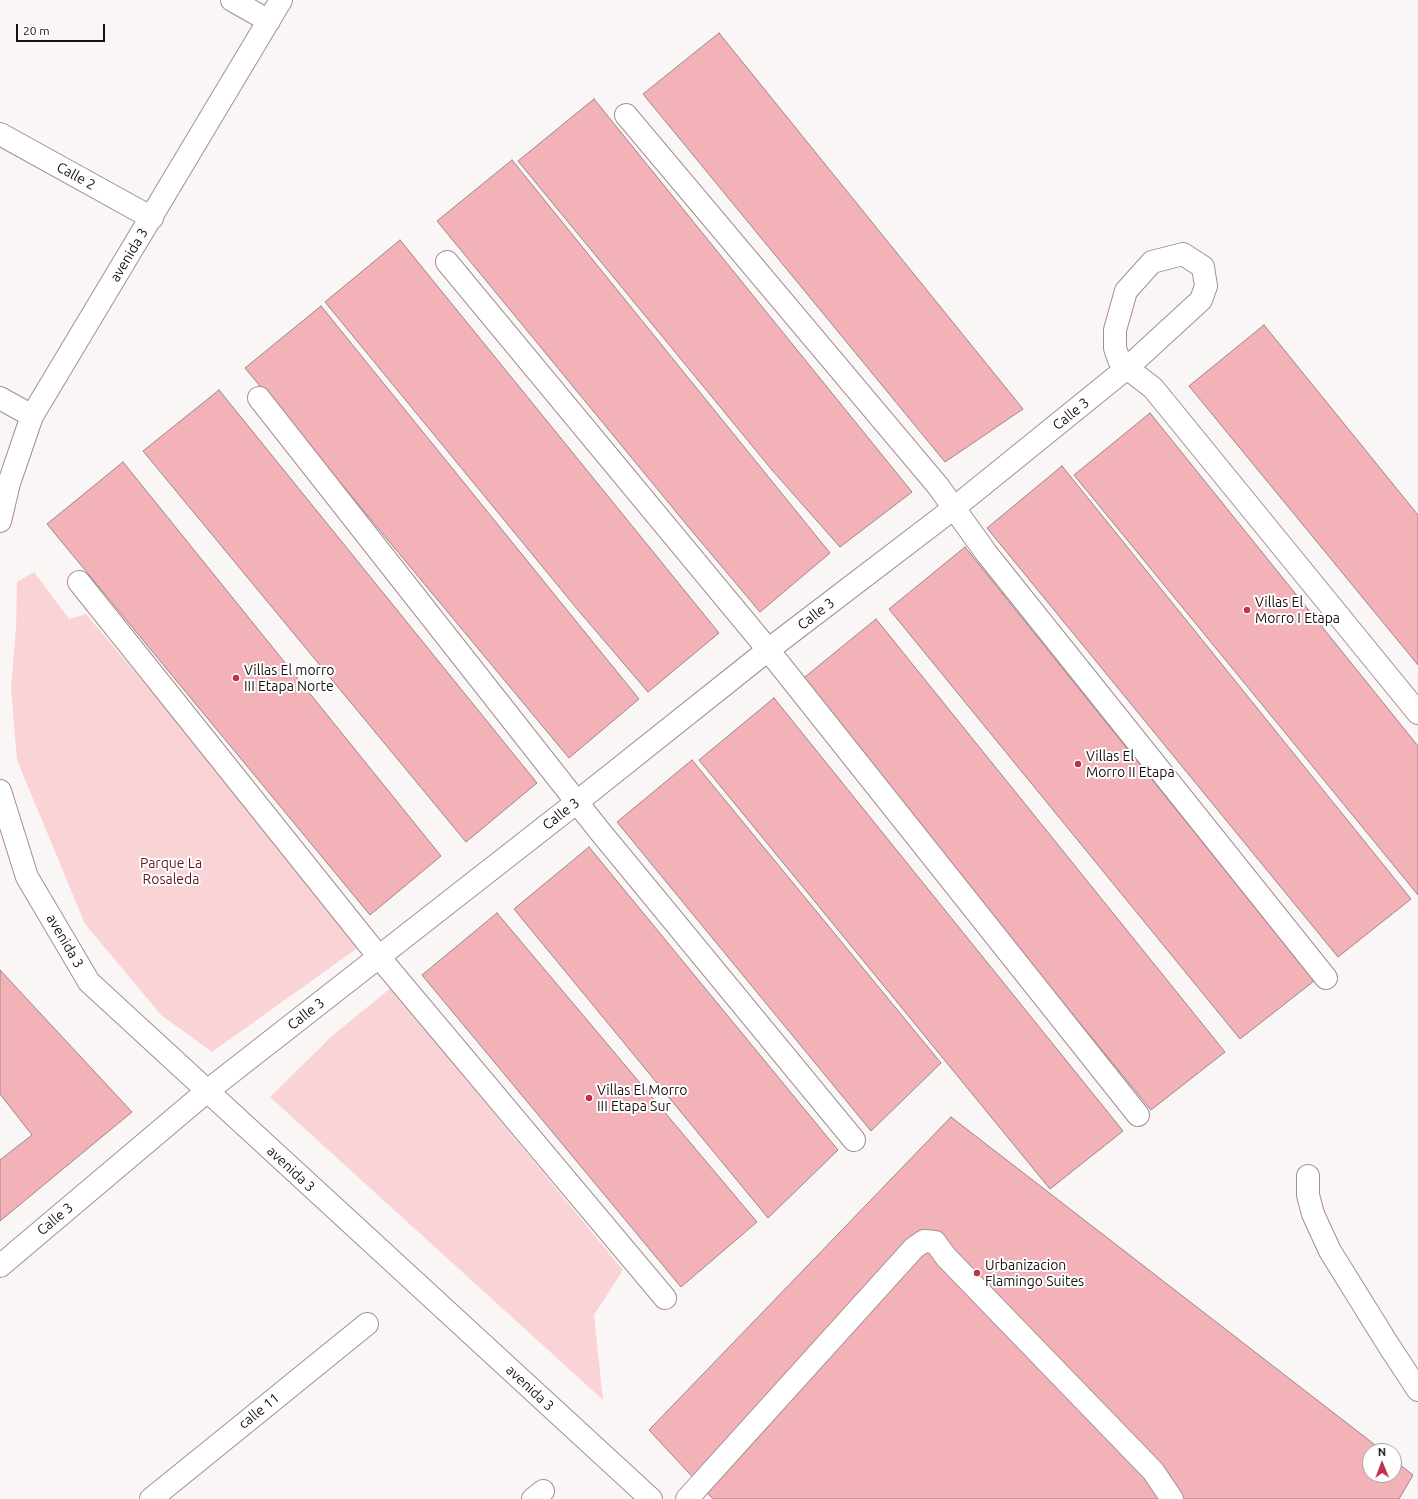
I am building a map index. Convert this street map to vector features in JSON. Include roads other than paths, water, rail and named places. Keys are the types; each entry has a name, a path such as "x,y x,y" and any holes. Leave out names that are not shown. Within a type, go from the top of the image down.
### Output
{"street":[{"path":"232,0 269,21"},
{"name":"avenida 3","path":"0,521 9,483 32,416 152,218 281,0"},
{"path":"626,115 938,486 992,560 1326,978"},
{"name":"Calle 2","path":"0,134 152,218"},
{"path":"1127,368 1201,300 1206,286 1203,268 1184,254 1152,262 1126,292 1115,330 1115,348 1119,360 1127,368 1153,388 1418,713"},
{"path":"447,262 768,650 1138,1115"},
{"name":"Calle 3","path":"0,1266 206,1092 577,802 768,650 954,508 1127,368"},
{"path":"0,398 32,416"},
{"path":"259,398 577,802 854,1140"},
{"path":"79,582 379,957 665,1298"},
{"name":"avenida 3","path":"0,791 27,877 89,982 206,1092 651,1499"},
{"path":"1308,1176 1308,1195 1313,1214 1330,1251 1418,1390"},
{"path":"687,1499 914,1248 924,1241 935,1242 946,1257 1153,1471 1172,1499"},
{"name":"calle 11","path":"151,1499 367,1324"}],"place":[{"name":"Villas El Morro I Etapa","path":"1247,610"},
{"name":"Villas El morro III Etapa Norte","path":"236,678"},
{"name":"Villas El Morro II Etapa","path":"1078,764"},
{"name":"Villas El Morro III Etapa Sur","path":"589,1098"},
{"name":"Urbanizacion Flamingo Suites","path":"977,1273"}],"park label":[{"name":"Parque La Rosaleda","path":"171,872"}]}
